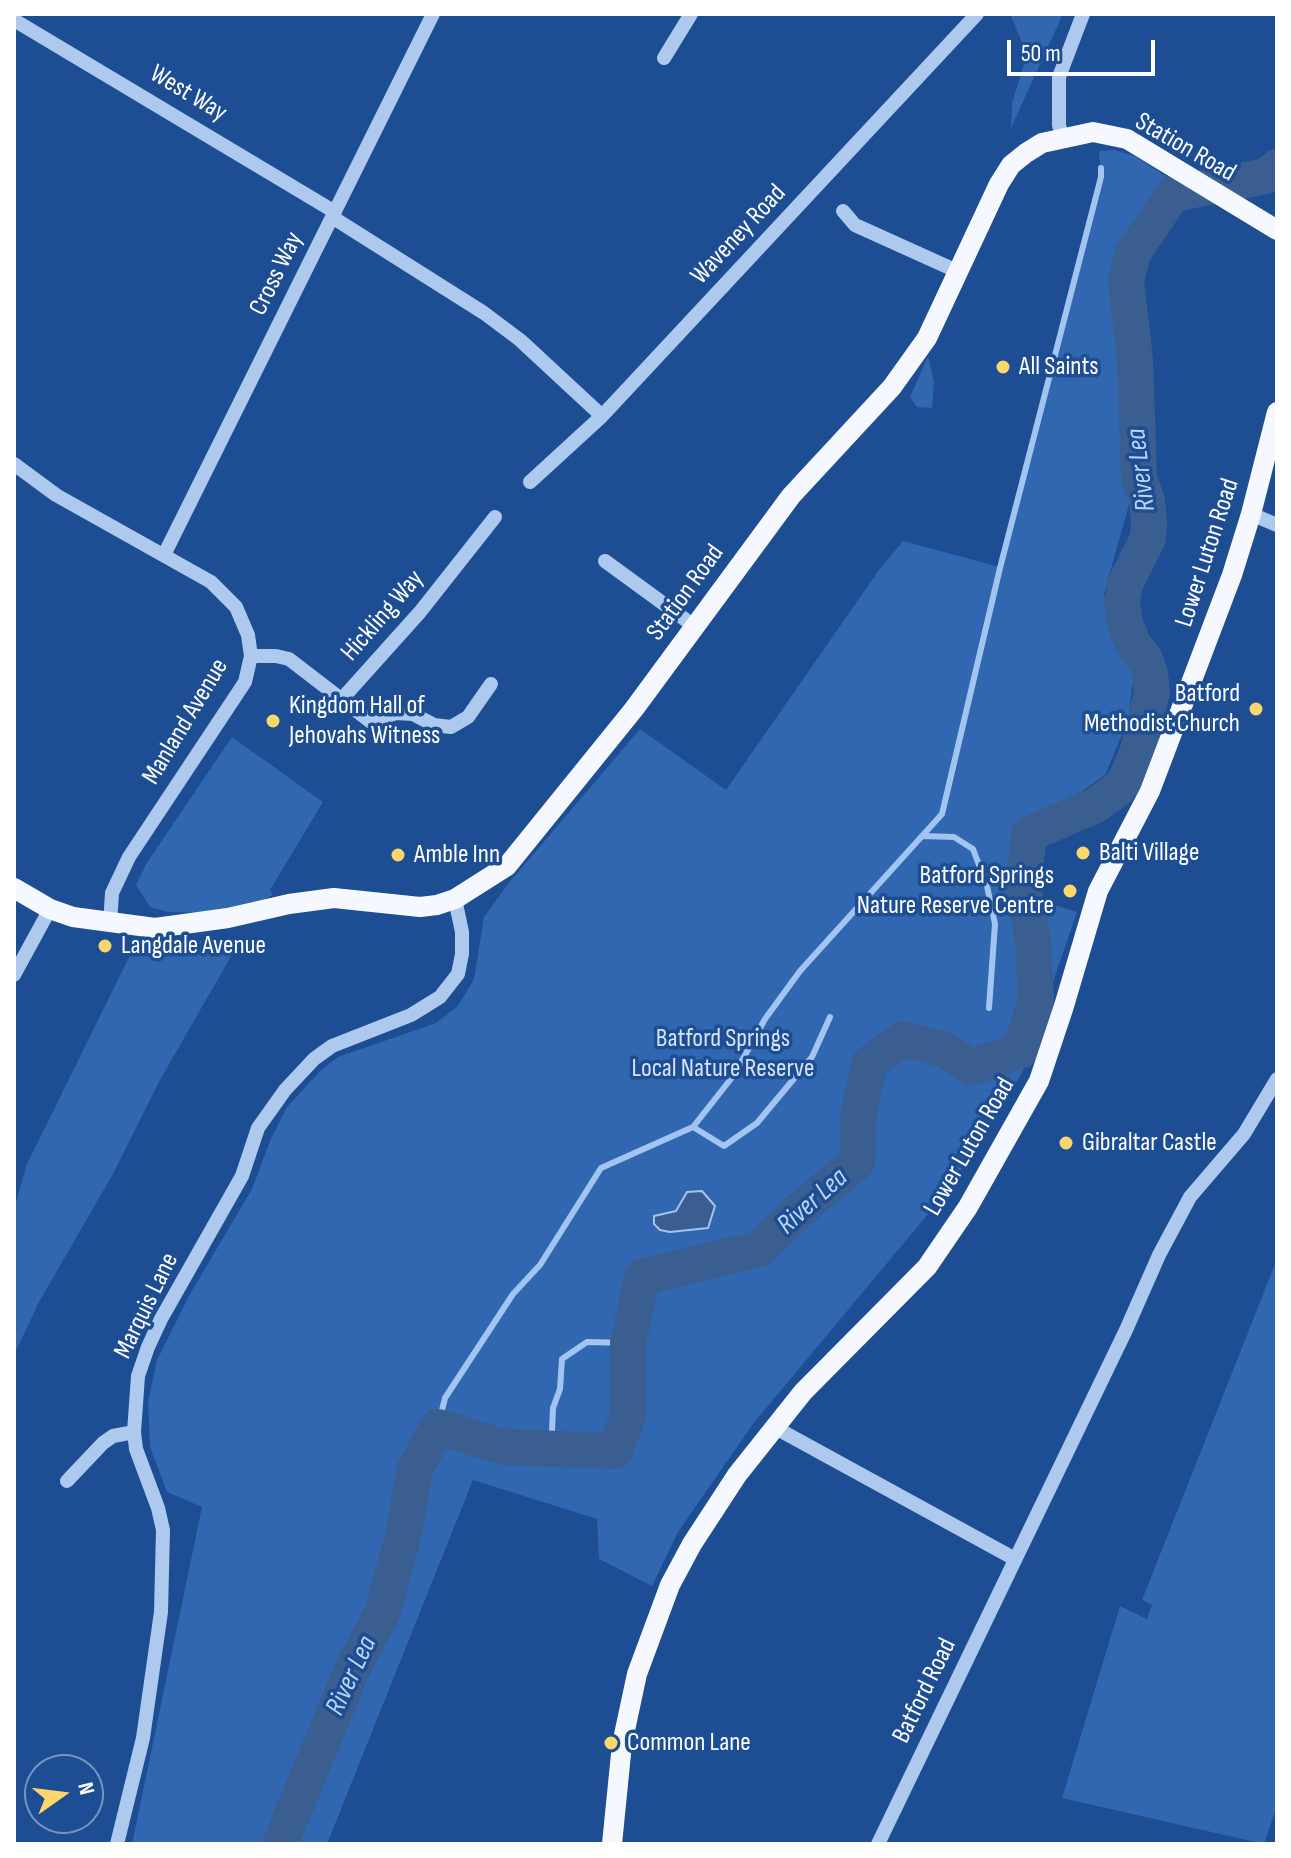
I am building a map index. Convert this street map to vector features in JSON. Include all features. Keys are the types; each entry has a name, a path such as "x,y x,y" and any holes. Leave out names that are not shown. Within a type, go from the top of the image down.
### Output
{"main road":[{"name":"Station Road","path":"14,888 50,909 110,924 155,928 334,898 420,907 455,899 507,866 634,709 791,496 892,387 927,338 983,216 1011,165 1042,143 1062,137 1093,132 1127,139 1277,230"},
{"name":"Lower Luton Road","path":"612,1844 622,1744 637,1674 670,1585 692,1544 737,1475 774,1427 821,1372 927,1267 968,1207 1039,1081 1098,891 1154,781 1232,575 1277,412"}],"street":[{"name":"Cross Way","path":"164,555 433,14"},
{"path":"664,58 691,14"},
{"name":"Waveney Road","path":"530,482 602,416 977,14"},
{"path":"1062,137 1059,77 1083,14"},
{"name":"West Way","path":"14,20 333,214 484,313 520,340 602,416"},
{"path":"843,211 855,225 959,272"},
{"name":"Manland Avenue","path":"14,464 56,495 211,582 225,594 243,620 251,656 245,682 129,857 112,893 110,924"},
{"path":"1251,514 1277,525"},
{"name":"Hickling Way","path":"251,656 289,659 341,700 420,612 495,517"},
{"path":"605,561 694,626"},
{"path":"341,700 371,722 396,713 413,714 434,725 451,727 468,717 491,684"},
{"name":"Marquis Lane","path":"117,1844 143,1738 161,1612 165,1553 158,1508 144,1475 134,1432 138,1376 148,1347 242,1176 258,1128 269,1110 314,1059 341,1041 411,1015 440,997 458,974 462,932 455,899"},
{"path":"14,975 50,909"},
{"name":"Batford Road","path":"878,1844 1126,1330 1159,1255 1190,1197 1244,1134 1277,1079"},
{"path":"774,1427 1015,1559"},
{"path":"67,1481 103,1443 113,1436 134,1432"}],"green space":[{"path":"1010,14 1063,14 1011,128 1012,103 1027,54"},
{"name":"Batford Springs Local Nature Reserve","path":"1114,150 1134,156 1176,182 1159,197 1151,215 1134,236 1122,260 1119,286 1128,329 1133,418 1131,451 1135,483 1104,594 1113,638 1135,667 1128,720 1105,775 1037,823 1015,892 1077,912 1021,1075 949,1189 753,1424 678,1532 652,1586 599,1559 597,1519 473,1480 327,1844 132,1844 202,1507 167,1492 150,1447 148,1401 157,1360 190,1294 252,1189 287,1107 322,1069 338,1057 436,1023 458,1006 474,979 484,917 508,884 640,729 726,790 879,570 903,541 1000,567 1101,177 1099,151"},
{"path":"928,356 934,382 932,408 917,407 910,397"},
{"path":"232,737 323,802 270,890 273,895 244,910 227,913 168,912 150,907 136,885 146,864"},
{"path":"241,939 160,1080 113,1174 39,1302 14,1355 14,1209 27,1164 136,943"},
{"path":"1277,1259 1277,1805 1264,1844 1062,1798 1120,1606 1147,1619 1152,1605 1142,1600"}],"shaded area":[{"path":"702,1191 715,1206 708,1228 670,1232 660,1230 654,1224 654,1216 676,1211 687,1192"}],"waterway":[{"name":"River Lea","path":"280,1844 352,1670 382,1613 403,1537 415,1469 438,1427 504,1447 615,1451 628,1416 628,1343 642,1277 759,1249 857,1162 859,1110 870,1063 903,1039 943,1049 972,1067 1020,1051 1036,1000 1033,939 1023,888 1029,834 1096,805 1118,789 1128,775 1138,750 1152,693 1150,673 1125,624 1122,602 1125,584 1148,538 1149,522 1147,501 1139,477 1135,359 1126,281 1133,253 1173,194 1266,176 1277,167"},
{"path":"438,1427 445,1398 513,1294 540,1265 601,1168 693,1127 734,1075 765,1019 800,971 942,814 1000,568 1101,168"},
{"path":"923,836 954,837 973,849 987,886 995,924 989,1008"},
{"path":"693,1127 724,1146 757,1123 812,1057 830,1017"},
{"path":"546,1449 552,1431 553,1408 560,1389 562,1359 587,1342 628,1343"}],"place":[{"name":"All Saints","path":"1003,367"},
{"name":"Batford Methodist Church","path":"1256,709"},
{"name":"Kingdom Hall of Jehovahs Witness","path":"273,721"},
{"name":"Balti Village","path":"1083,853"},
{"name":"Amble Inn","path":"398,855"},
{"name":"Batford Springs Nature Reserve Centre","path":"1070,891"},
{"name":"Langdale Avenue","path":"105,946"},
{"name":"Gibraltar Castle","path":"1066,1143"},
{"name":"Common Lane","path":"611,1743"}]}
